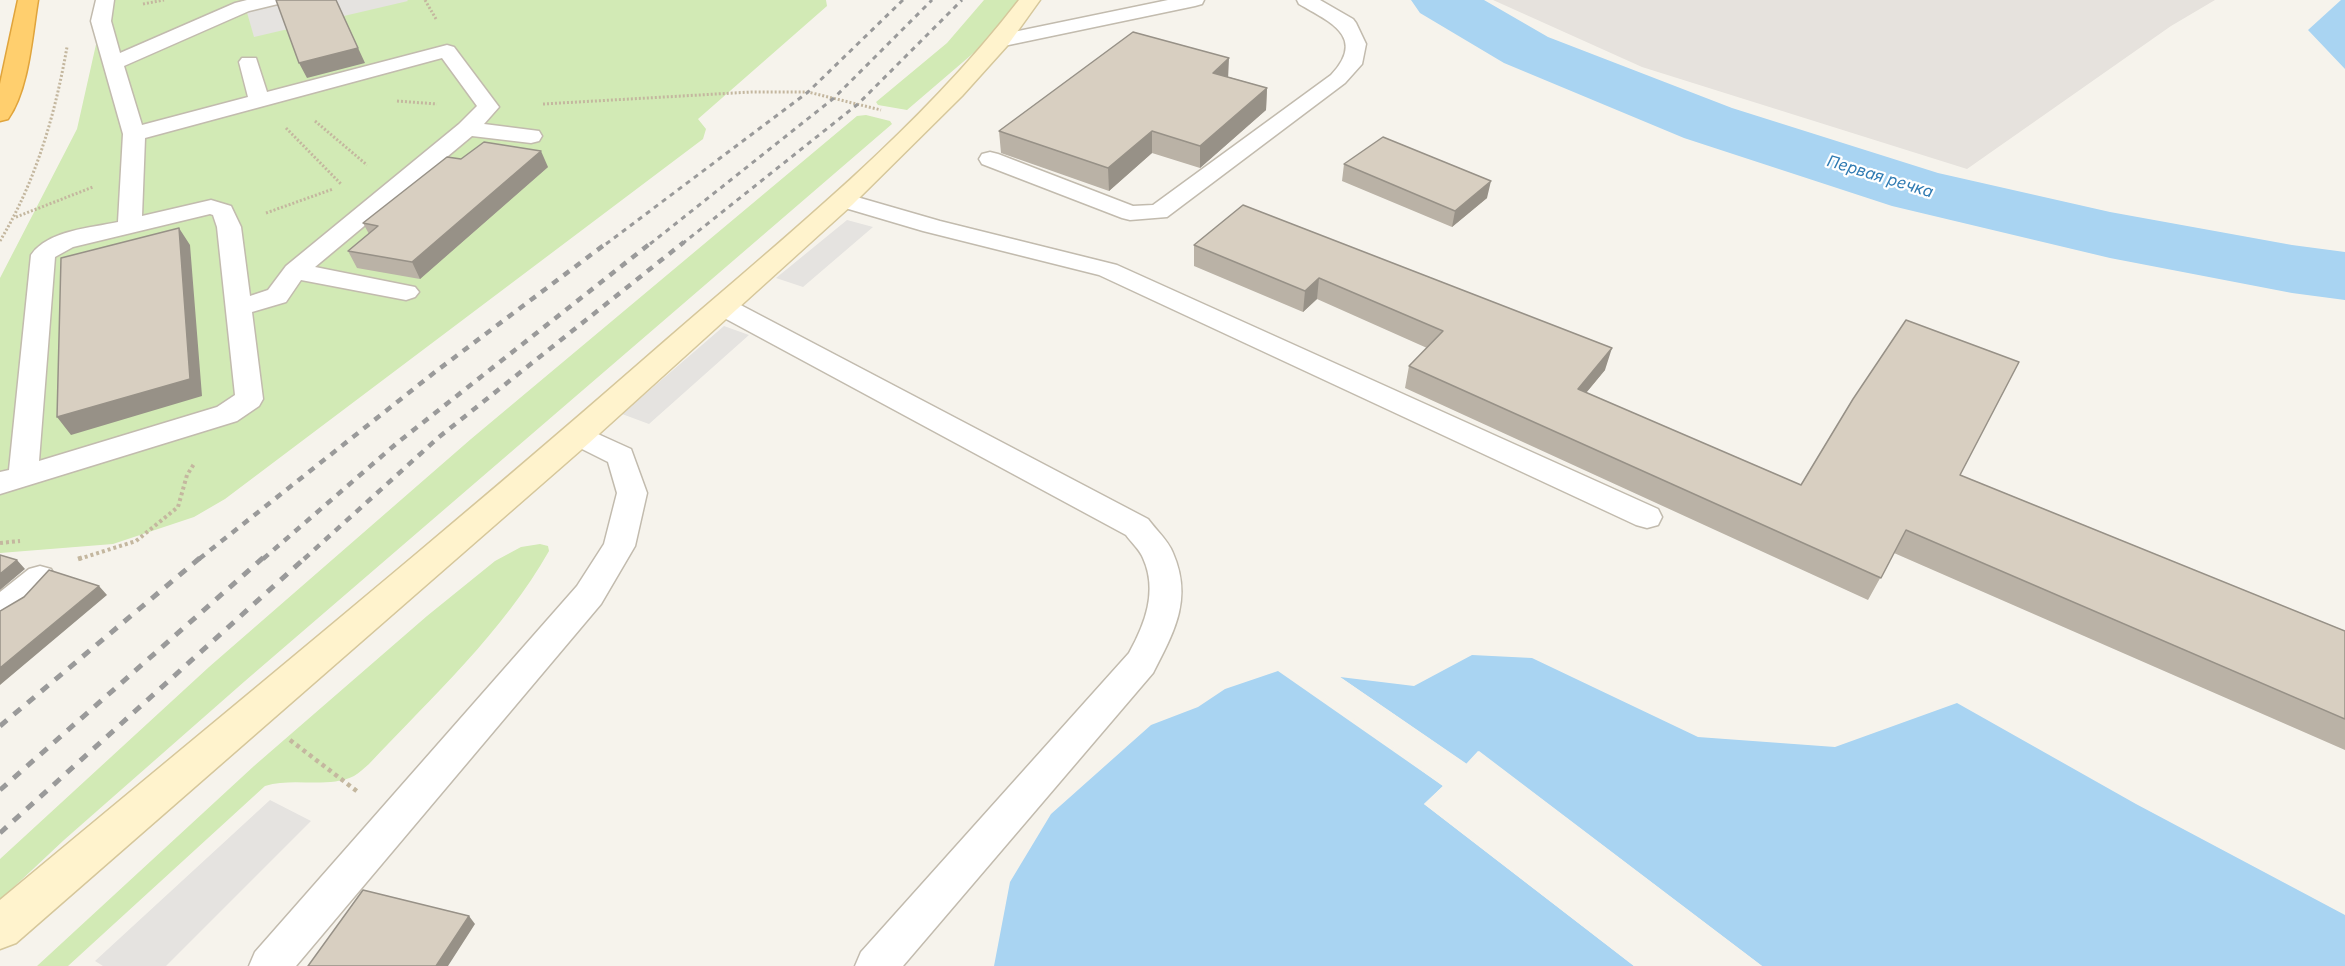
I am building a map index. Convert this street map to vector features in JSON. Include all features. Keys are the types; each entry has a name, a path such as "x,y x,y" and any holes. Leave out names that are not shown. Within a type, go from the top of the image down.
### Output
{"highway":[{"path":"0,114 12,83 28,0"}],"street":[{"path":"0,928 578,435 843,200 954,91 999,40 1030,0"}],"lane":[{"path":"105,0 101,21 127,117 134,134 130,226"},
{"path":"114,63 242,7 271,0"},
{"path":"999,40 1195,0"},
{"path":"990,159 1130,213 1159,212 1338,79 1352,64 1356,44 1346,23 1306,0"},
{"path":"134,134 447,51 488,107 467,129 295,271 283,291 277,296 239,307"},
{"path":"249,62 259,100"},
{"path":"467,129 531,136"},
{"path":"843,200 932,226 1108,270 1647,517"},
{"path":"211,207 223,211 229,227 249,399 228,414 11,479 43,255 51,248 65,242 130,226 211,207"},
{"path":"295,271 406,292"},
{"path":"724,307 1137,527 1158,554 1167,590 1160,627 1142,663 876,966"},
{"path":"270,966 589,595 619,546 632,493 621,456 578,435"},
{"path":"0,610 40,578"}],"path":[{"path":"142,0 143,5 165,0"},
{"path":"425,0 435,18"},
{"path":"0,241 16,217 53,117 68,40"},
{"path":"488,107 751,92 808,92 886,111"},
{"path":"284,94 395,188"},
{"path":"229,227 342,186 259,100"},
{"path":"16,217 132,173"},
{"path":"72,561 136,541 178,507 187,475 228,414"},
{"path":"288,739 395,819"}],"shaded area":[{"path":"288,0 408,1 254,37 246,9"},
{"path":"1493,0 2215,0 2171,26 1967,169 1642,67"},
{"path":"847,220 873,227 803,287 776,278"},
{"path":"724,326 749,335 649,424 622,414"},
{"path":"270,800 311,821 166,966 103,966 95,961"}],"green space":[{"path":"106,0 826,0 827,6 698,119 706,129 703,139 225,499 194,517 113,544 0,553 0,278 77,129"},
{"path":"984,0 1021,0 977,50 907,110 878,105 876,102 947,43"},
{"path":"866,115 890,121 892,124 245,681 64,840 0,900 0,859 209,667 471,439 857,116"},
{"path":"540,544 548,546 549,551 531,581 510,609 442,689 362,770 354,776 332,782 287,782 265,786 68,966 37,966 254,766 427,616 495,561 521,547"}],"water":[{"path":"2341,0 2345,0 2345,69 2308,30"},
{"path":"1472,655 1532,658 1698,737 1835,747 1957,703 2136,804 2345,915 2345,966 1762,966 1479,751 1467,764 1340,677 1414,686"},
{"path":"1278,671 1443,786 1424,804 1634,966 994,966 1010,882 1051,814 1151,725 1198,707 1225,689"}],"pier":[{"path":"1340,677 1466,764 1478,751 1762,966 1757,966 1479,755 1469,766 1465,767 1339,680"},
{"path":"1324,697 1445,784 1446,788 1429,804 1637,966 1634,966 1424,804 1443,786 1322,699"}],"building":[{"path":"276,0 336,0 358,48 299,63"},
{"path":"1133,32 1229,58 1213,73 1267,88 1200,146 1152,131 1108,168 999,131"},
{"path":"1383,137 1491,181 1455,211 1344,164"},
{"path":"484,142 541,151 412,262 348,251 378,226 363,223 447,157 461,159"},
{"path":"1243,205 1612,348 1578,389 1801,485 1853,399 1906,320 2019,362 1960,475 2345,631 2345,719 1906,530 1881,578 1409,366 1443,331 1319,278 1305,291 1194,245"},
{"path":"179,228 190,379 57,417 61,258"},
{"path":"0,555 17,560 0,574"},
{"path":"49,570 99,586 0,668 0,611 24,597"},
{"path":"363,890 469,916 436,966 308,966"}],"waterway":[{"name":"Первая речка","path":"1441,0 1526,50 1708,123 1918,190 2110,235 2292,269 2345,276"}],"railway":[{"path":"606,244 808,92 903,0"},
{"path":"650,244 834,98 932,0"},
{"path":"682,244 858,104 962,0"},
{"path":"199,559 435,372 608,242"},
{"path":"263,559 397,443 652,242"},
{"path":"304,559 439,437 684,242"},
{"path":"0,726 201,557"},
{"path":"0,790 264,557"},
{"path":"0,833 306,557"}]}
